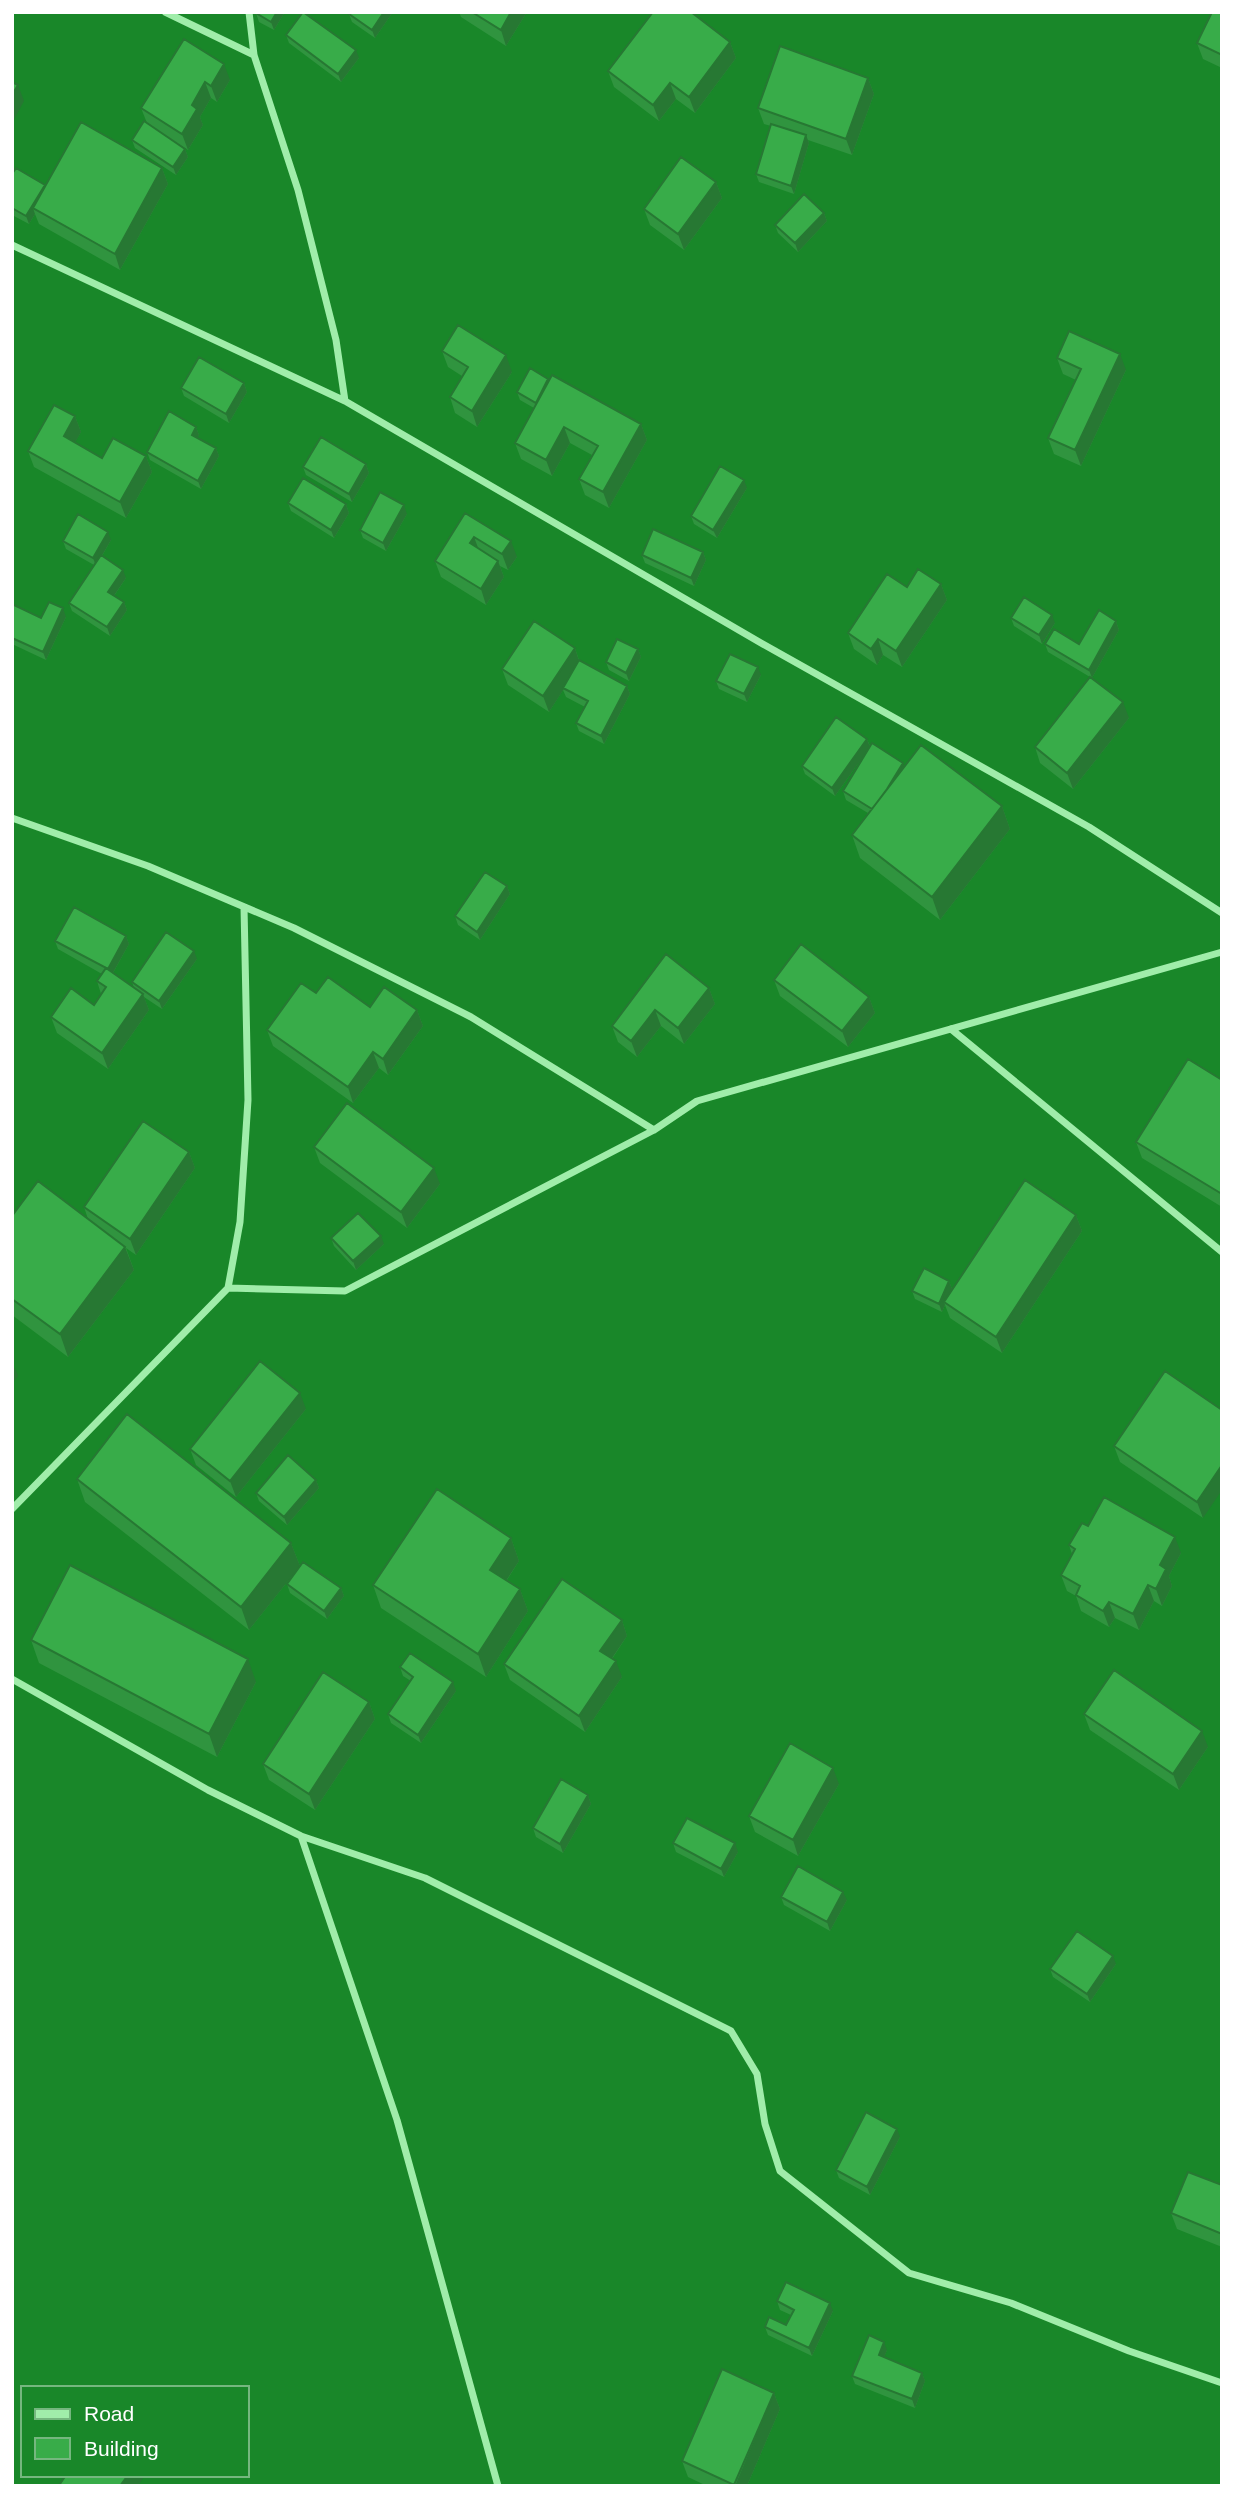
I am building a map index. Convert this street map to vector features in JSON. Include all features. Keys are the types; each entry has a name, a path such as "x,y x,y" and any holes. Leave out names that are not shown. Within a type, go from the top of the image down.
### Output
{"street":[{"path":"165,12 254,55"},
{"path":"249,12 254,55 301,202 337,340 345,401"},
{"path":"12,245 345,401 749,636 1089,827 1222,913"},
{"path":"12,818 148,866 294,928 471,1017 654,1130"},
{"path":"12,1509 228,1288 240,1222 248,1100 244,907"},
{"path":"228,1288 345,1291 654,1130 697,1101 1222,952"},
{"path":"951,1029 1222,1252"},
{"path":"12,1679 208,1790 301,1836 425,1878 731,2031 757,2074 765,2124 780,2171 909,2273 1012,2303 1129,2351 1222,2383"},
{"path":"301,1836 397,2120 498,2486"}],"building":[{"path":"257,12 277,12 271,22"},
{"path":"303,12 356,50 338,74 286,35"},
{"path":"384,12 372,30 349,14"},
{"path":"472,12 511,12 501,30"},
{"path":"653,12 691,12 730,42 689,97 670,83 653,105 608,71"},
{"path":"1212,12 1222,12 1222,55 1197,43"},
{"path":"184,39 224,64 211,86 205,82 192,105 197,109 182,134 141,108"},
{"path":"780,46 868,78 846,139 758,108"},
{"path":"12,82 18,85 12,95"},
{"path":"144,121 185,149 173,167 132,140"},
{"path":"81,122 162,168 115,254 33,208"},
{"path":"771,124 806,135 791,186 756,174"},
{"path":"681,157 716,182 678,234 644,209"},
{"path":"16,168 45,185 26,216 12,208 12,174"},
{"path":"804,194 824,213 795,243 775,225"},
{"path":"458,325 506,355 472,411 450,397 468,367 442,351"},
{"path":"1069,331 1120,354 1075,450 1048,438 1081,369 1057,358"},
{"path":"199,357 244,383 226,414 181,388"},
{"path":"530,368 548,379 536,403 517,392"},
{"path":"552,375 641,424 603,492 579,479 598,446 564,427 546,460 515,443"},
{"path":"54,405 75,416 64,436 102,458 113,438 146,456 120,502 28,451"},
{"path":"169,411 196,427 192,435 216,448 198,481 147,452"},
{"path":"321,437 366,464 349,494 303,467"},
{"path":"720,466 744,480 713,530 691,516"},
{"path":"303,478 346,504 331,530 288,503"},
{"path":"380,492 404,505 383,543 360,530"},
{"path":"465,513 511,541 502,554 474,537 470,543 498,561 481,589 435,561"},
{"path":"78,514 108,532 93,558 63,541"},
{"path":"653,529 703,552 691,578 642,555"},
{"path":"101,555 123,570 108,592 124,602 107,627 69,603"},
{"path":"918,569 941,584 896,651 878,639 871,649 848,633 887,574 907,587"},
{"path":"1024,597 1052,615 1039,635 1011,618"},
{"path":"49,602 63,608 43,652 12,638 12,604 41,618"},
{"path":"1099,610 1116,621 1089,670 1045,644 1054,629 1079,644"},
{"path":"534,621 575,648 543,696 502,669"},
{"path":"617,639 638,649 626,673 606,662"},
{"path":"730,654 758,667 744,694 716,681"},
{"path":"579,660 627,686 601,736 576,723 588,701 563,688"},
{"path":"1090,677 1123,702 1067,773 1035,747"},
{"path":"836,717 867,739 832,788 802,766"},
{"path":"872,743 903,763 872,809 843,791"},
{"path":"921,745 1002,806 932,897 852,835"},
{"path":"485,872 507,886 477,932 455,916"},
{"path":"74,907 126,936 108,969 55,941"},
{"path":"166,932 194,951 159,1001 132,982"},
{"path":"801,944 869,997 842,1031 774,980"},
{"path":"666,954 709,988 678,1028 655,1010 631,1041 612,1026"},
{"path":"106,968 143,994 102,1053 51,1017 71,988 94,1005 106,987 97,981"},
{"path":"328,977 370,1007 384,987 417,1010 383,1059 373,1052 348,1087 267,1030 301,983 316,993"},
{"path":"1188,1059 1222,1080 1222,1194 1136,1142"},
{"path":"347,1103 434,1168 401,1212 314,1147"},
{"path":"143,1121 189,1152 130,1239 84,1207"},
{"path":"1025,1180 1076,1215 996,1337 944,1302"},
{"path":"38,1181 125,1247 60,1334 12,1299 12,1216"},
{"path":"358,1213 381,1236 353,1261 331,1238"},
{"path":"924,1268 949,1281 939,1304 912,1291"},
{"path":"260,1361 300,1393 230,1481 190,1449"},
{"path":"1165,1371 1222,1410 1222,1465 1197,1502 1114,1446"},
{"path":"127,1414 291,1543 241,1607 77,1479"},
{"path":"288,1455 316,1480 284,1517 256,1493"},
{"path":"437,1489 511,1538 490,1570 520,1589 478,1654 373,1585"},
{"path":"1104,1497 1175,1537 1160,1565 1166,1569 1156,1589 1148,1585 1133,1614 1109,1602 1103,1611 1076,1595 1080,1586 1061,1575 1075,1549 1069,1545 1082,1523 1088,1526"},
{"path":"303,1562 341,1588 324,1611 287,1584"},
{"path":"70,1565 248,1659 209,1734 31,1640"},
{"path":"562,1579 622,1620 600,1651 616,1661 579,1716 504,1664"},
{"path":"410,1653 453,1682 418,1735 388,1714 413,1677 400,1667"},
{"path":"1114,1670 1202,1731 1173,1774 1084,1714"},
{"path":"323,1672 369,1702 309,1794 263,1764"},
{"path":"790,1743 833,1768 793,1840 749,1816"},
{"path":"561,1779 588,1795 560,1844 533,1828"},
{"path":"687,1818 735,1843 721,1869 673,1843"},
{"path":"798,1866 843,1892 827,1922 781,1897"},
{"path":"1077,1931 1113,1956 1087,1994 1050,1969"},
{"path":"866,2112 897,2129 867,2187 836,2170"},
{"path":"1188,2172 1222,2185 1222,2234 1171,2213"},
{"path":"786,2282 830,2303 809,2348 765,2327 769,2317 786,2325 794,2310 777,2301"},
{"path":"869,2335 884,2342 879,2355 922,2373 912,2399 852,2376"},
{"path":"722,2369 774,2393 734,2485 682,2461"},
{"path":"65,2477 127,2477 120,2486 60,2484"}]}
